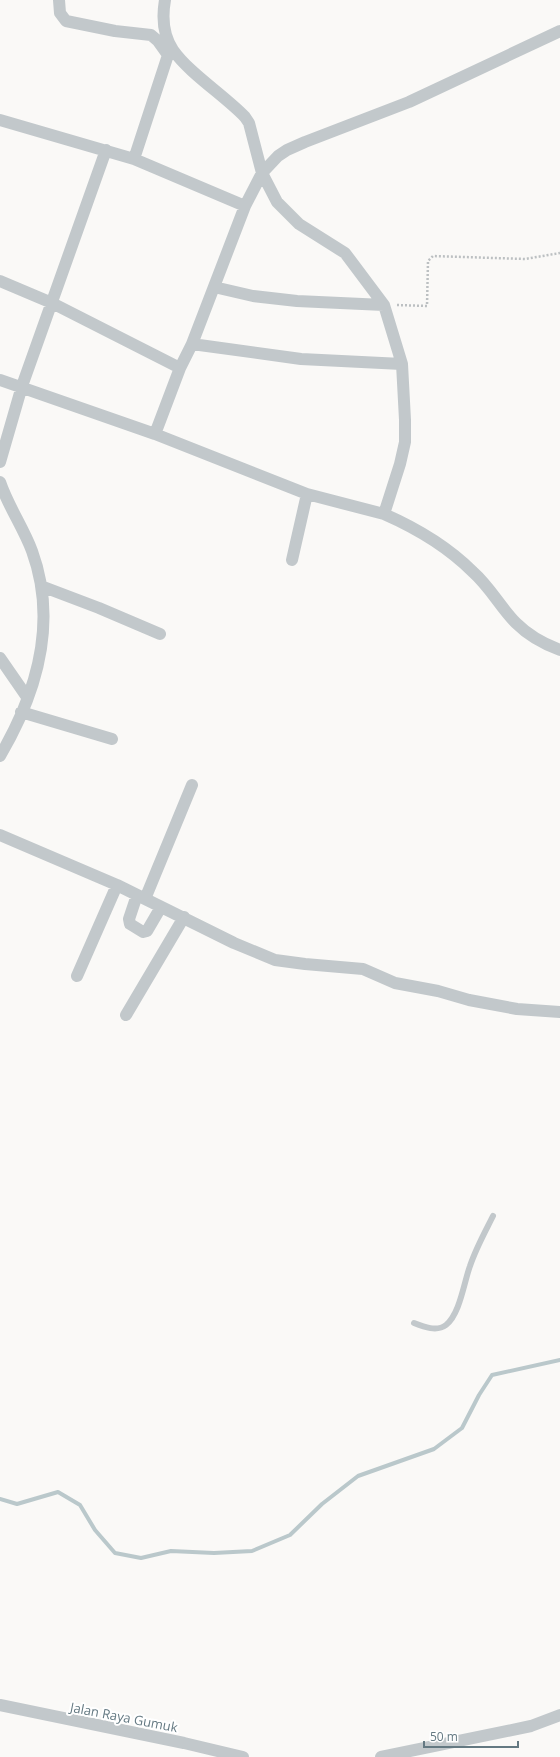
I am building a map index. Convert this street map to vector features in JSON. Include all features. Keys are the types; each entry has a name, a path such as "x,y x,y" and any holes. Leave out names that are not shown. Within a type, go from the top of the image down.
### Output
{"street":[{"path":"59,0 60,13 66,21 115,31 151,35 170,52 184,61 245,117 249,123 262,173 277,202 286,213 299,224 334,244 345,253 384,305 402,364 405,420 404,442 400,464 384,514"},
{"path":"134,159 170,52 163,21 165,0"},
{"path":"155,434 180,368 192,344 245,206 262,173 278,156 305,142 409,102 560,32"},
{"path":"0,120 134,159 245,206"},
{"path":"0,462 22,386 106,150"},
{"path":"0,282 52,303 180,368"},
{"path":"214,287 253,296 289,300 384,305"},
{"path":"192,344 301,359 402,364"},
{"path":"0,380 22,386 155,434 307,494 384,514 401,522 460,560 474,572 516,622 529,634 560,650"},
{"path":"0,482 5,496 31,549 41,586 44,636 39,661 27,697 21,712 4,742 0,756"},
{"path":"292,560 307,494"},
{"path":"41,586 99,608 160,634"},
{"path":"0,658 27,697"},
{"path":"21,712 112,739"},
{"path":"160,907 147,931 143,932 130,924 129,919 141,897 192,785"},
{"path":"0,835 117,885 234,943 280,961 363,969 395,982 438,991 470,1000 517,1009 560,1012"},
{"path":"77,976 117,885"},
{"path":"126,1015 184,917"},
{"name":"Jalan Raya Gumuk","path":"0,1705 184,1743 243,1757"},
{"path":"381,1757 531,1726 560,1715"}],"lane":[{"path":"414,1323 426,1328 434,1329 445,1326 451,1321 456,1311 470,1266 493,1216"}],"path":[{"path":"384,305 426,306 428,261 432,256 525,259 560,253"}],"waterway":[{"path":"0,1499 17,1504 58,1492 80,1505 95,1530 115,1553 141,1558 171,1551 214,1553 252,1551 290,1535 322,1504 358,1476 434,1449 462,1428 479,1395 492,1375 560,1360"}]}
